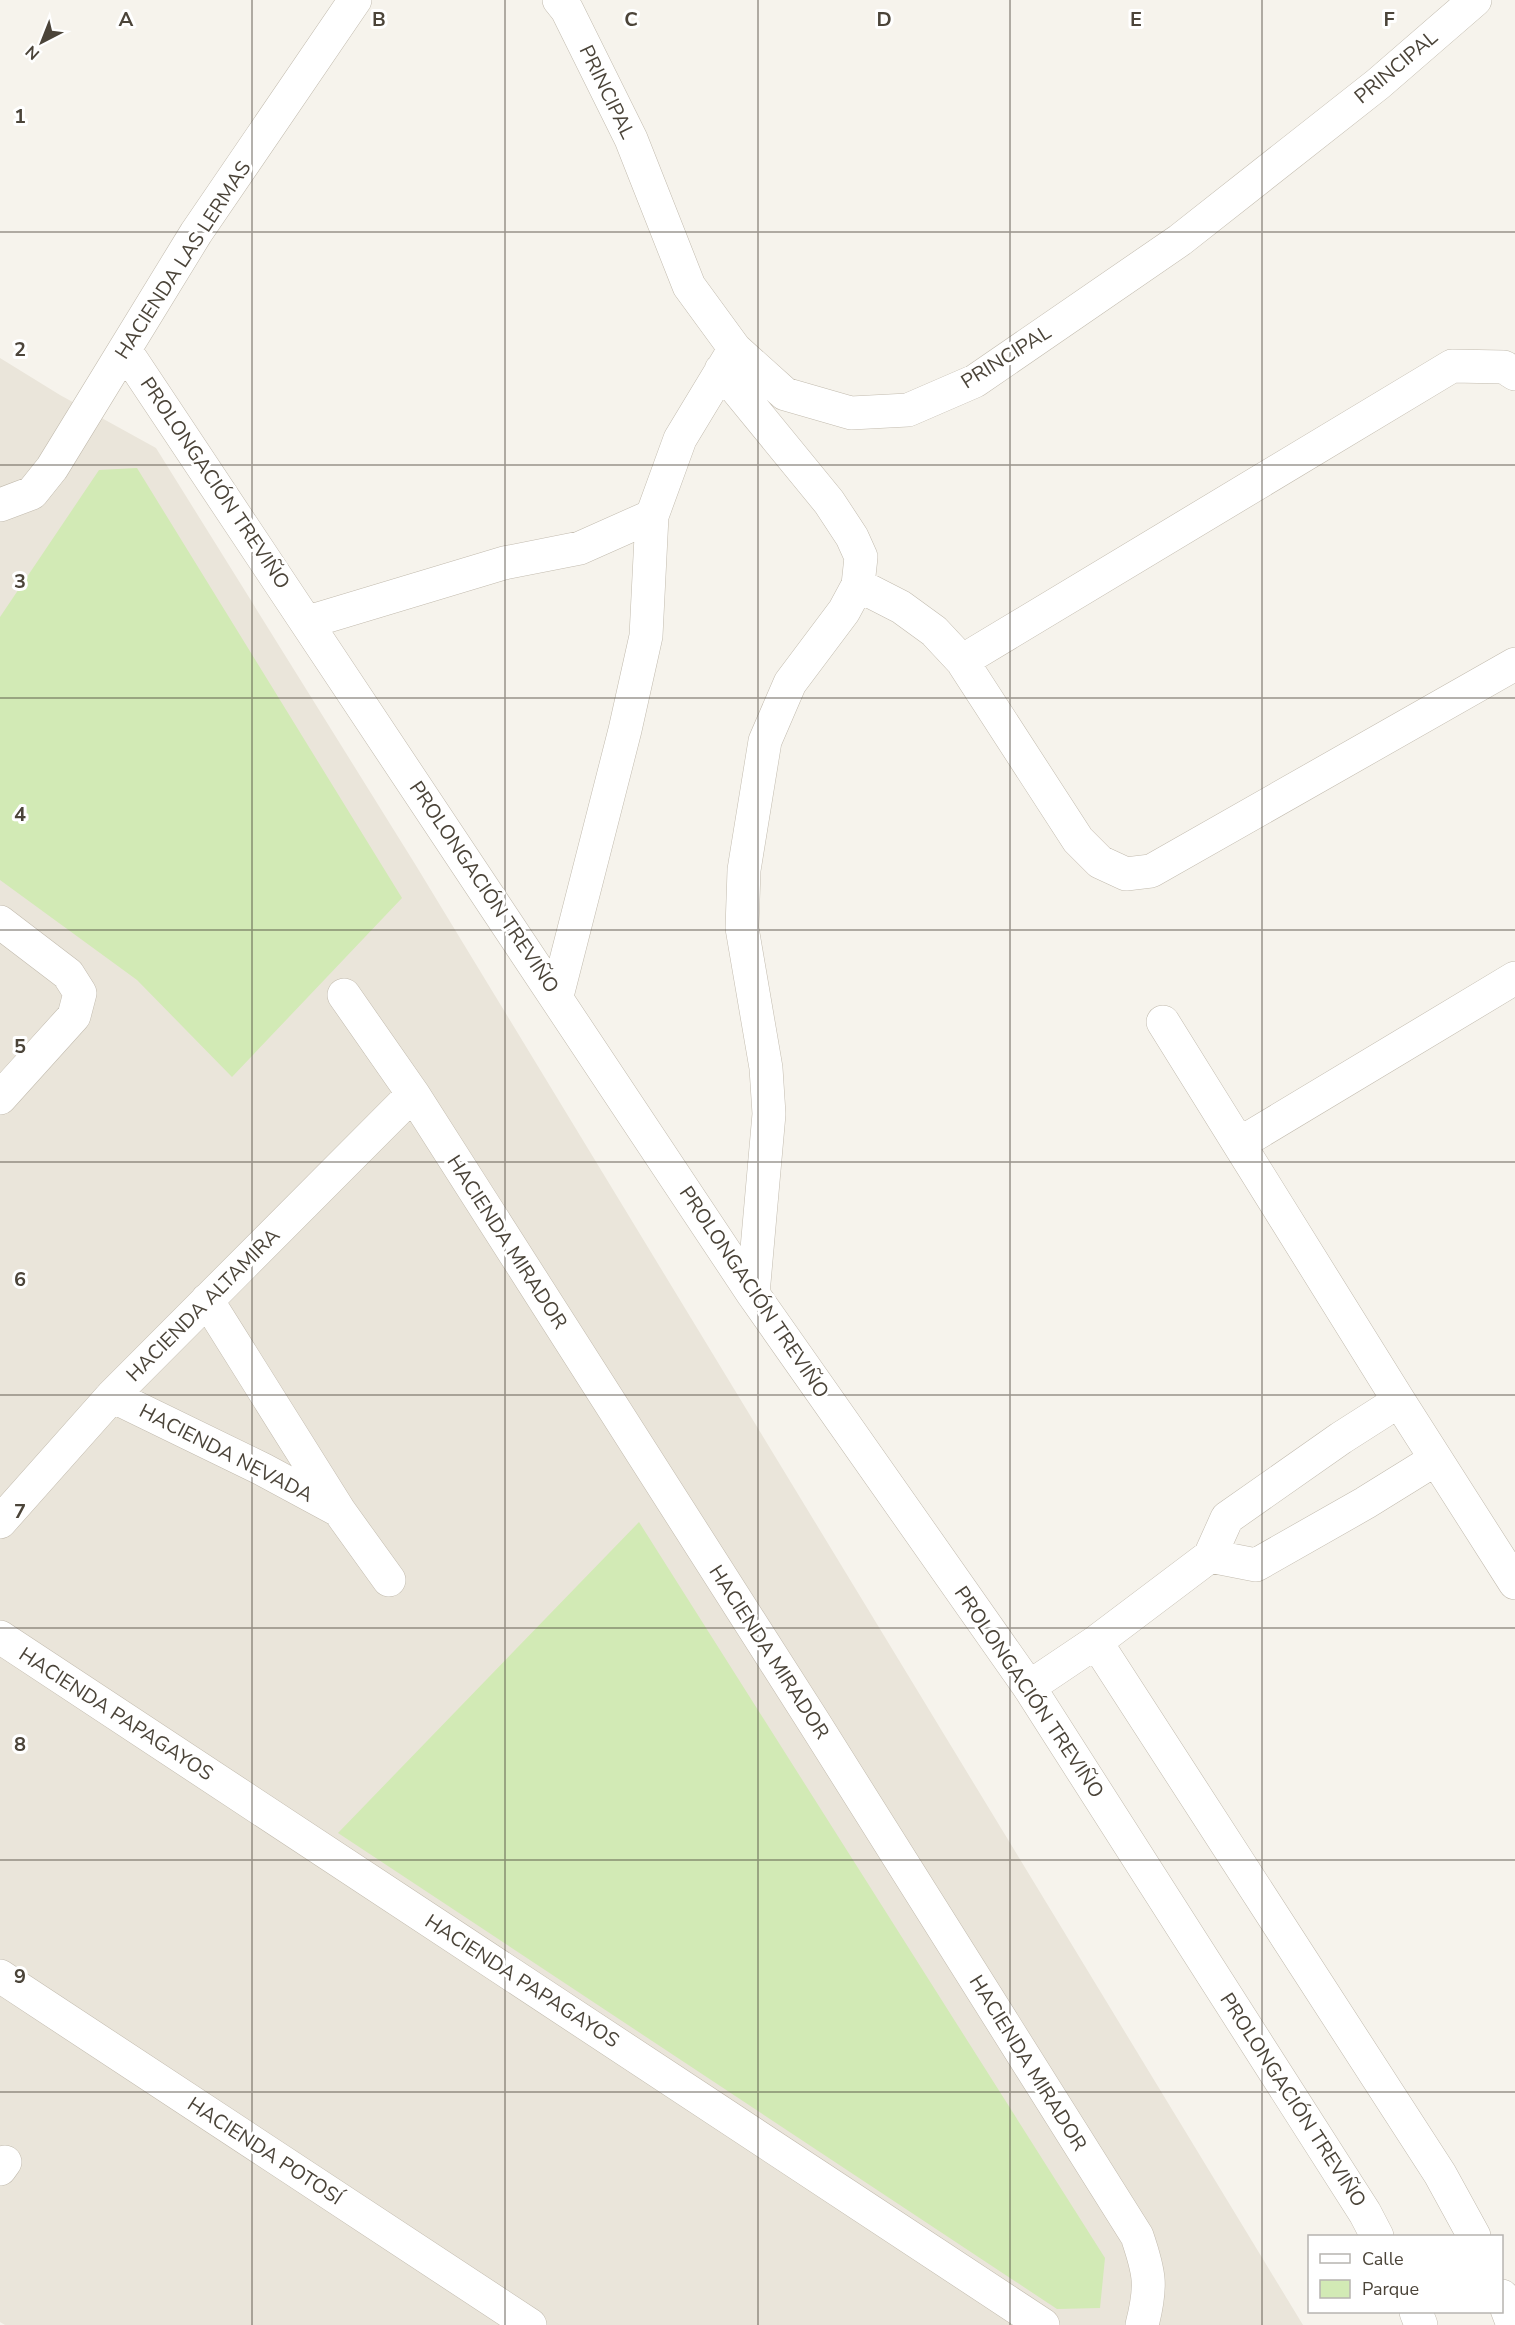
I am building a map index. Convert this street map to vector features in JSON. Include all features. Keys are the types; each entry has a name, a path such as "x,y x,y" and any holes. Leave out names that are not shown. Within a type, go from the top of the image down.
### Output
{"street":[{"name":"HACIENDA LAS LERMAS","path":"0,505 32,493 52,468 196,233 355,0"},
{"name":"PRINCIPAL","path":"559,0 567,10 631,139 688,286 728,359 785,394 851,413 908,410 975,381 1180,240 1378,84 1474,0"},
{"name":"PROLONGACIÓN TREVIÑO","path":"125,350 753,1293 1029,1687 1376,2235"},
{"path":"557,996 625,730 646,636 652,516 680,439 728,359 829,502 852,537 861,557 858,585 844,611 790,683 765,741 744,870 742,928 765,1068 769,1114 753,1293"},
{"path":"962,661 1452,366 1510,370"},
{"path":"308,622 504,563 580,548 652,516"},
{"path":"858,585 902,607 934,631 962,661 1078,840 1100,862 1126,874 1151,871 1515,664"},
{"path":"0,922 68,974 80,993 74,1016 0,1098"},
{"path":"1239,1144 1515,978"},
{"name":"HACIENDA MIRADOR","path":"345,995 413,1094 809,1714 1137,2236 1148,2267 1149,2298 1142,2325"},
{"path":"1163,1022 1515,1583"},
{"name":"HACIENDA ALTAMIRA","path":"0,1522 112,1396 413,1094"},
{"name":"HACIENDA NEVADA","path":"207,1300 340,1512 389,1581"},
{"name":"HACIENDA NEVADA","path":"112,1396 262,1469 340,1512"},
{"path":"1029,1687 1096,1642 1210,1556 1227,1518 1341,1438 1399,1401"},
{"path":"1210,1556 1256,1565 1365,1503 1436,1459"},
{"name":"HACIENDA PAPAGAYOS","path":"0,1637 1043,2325"},
{"path":"1096,1642 1440,2174 1473,2235"},
{"name":"HACIENDA POTOSÍ","path":"0,1976 530,2325"},
{"path":"1503,2299 1513,2325"}],"shaded area":[{"path":"0,358 60,395 156,448 415,864 1303,2325 5,2325 0,2322"}],"green space":[{"path":"137,468 402,898 232,1077 137,980 0,880 0,617 99,470"},
{"path":"639,1522 1105,2258 1100,2308 1057,2309 338,1833"}]}
